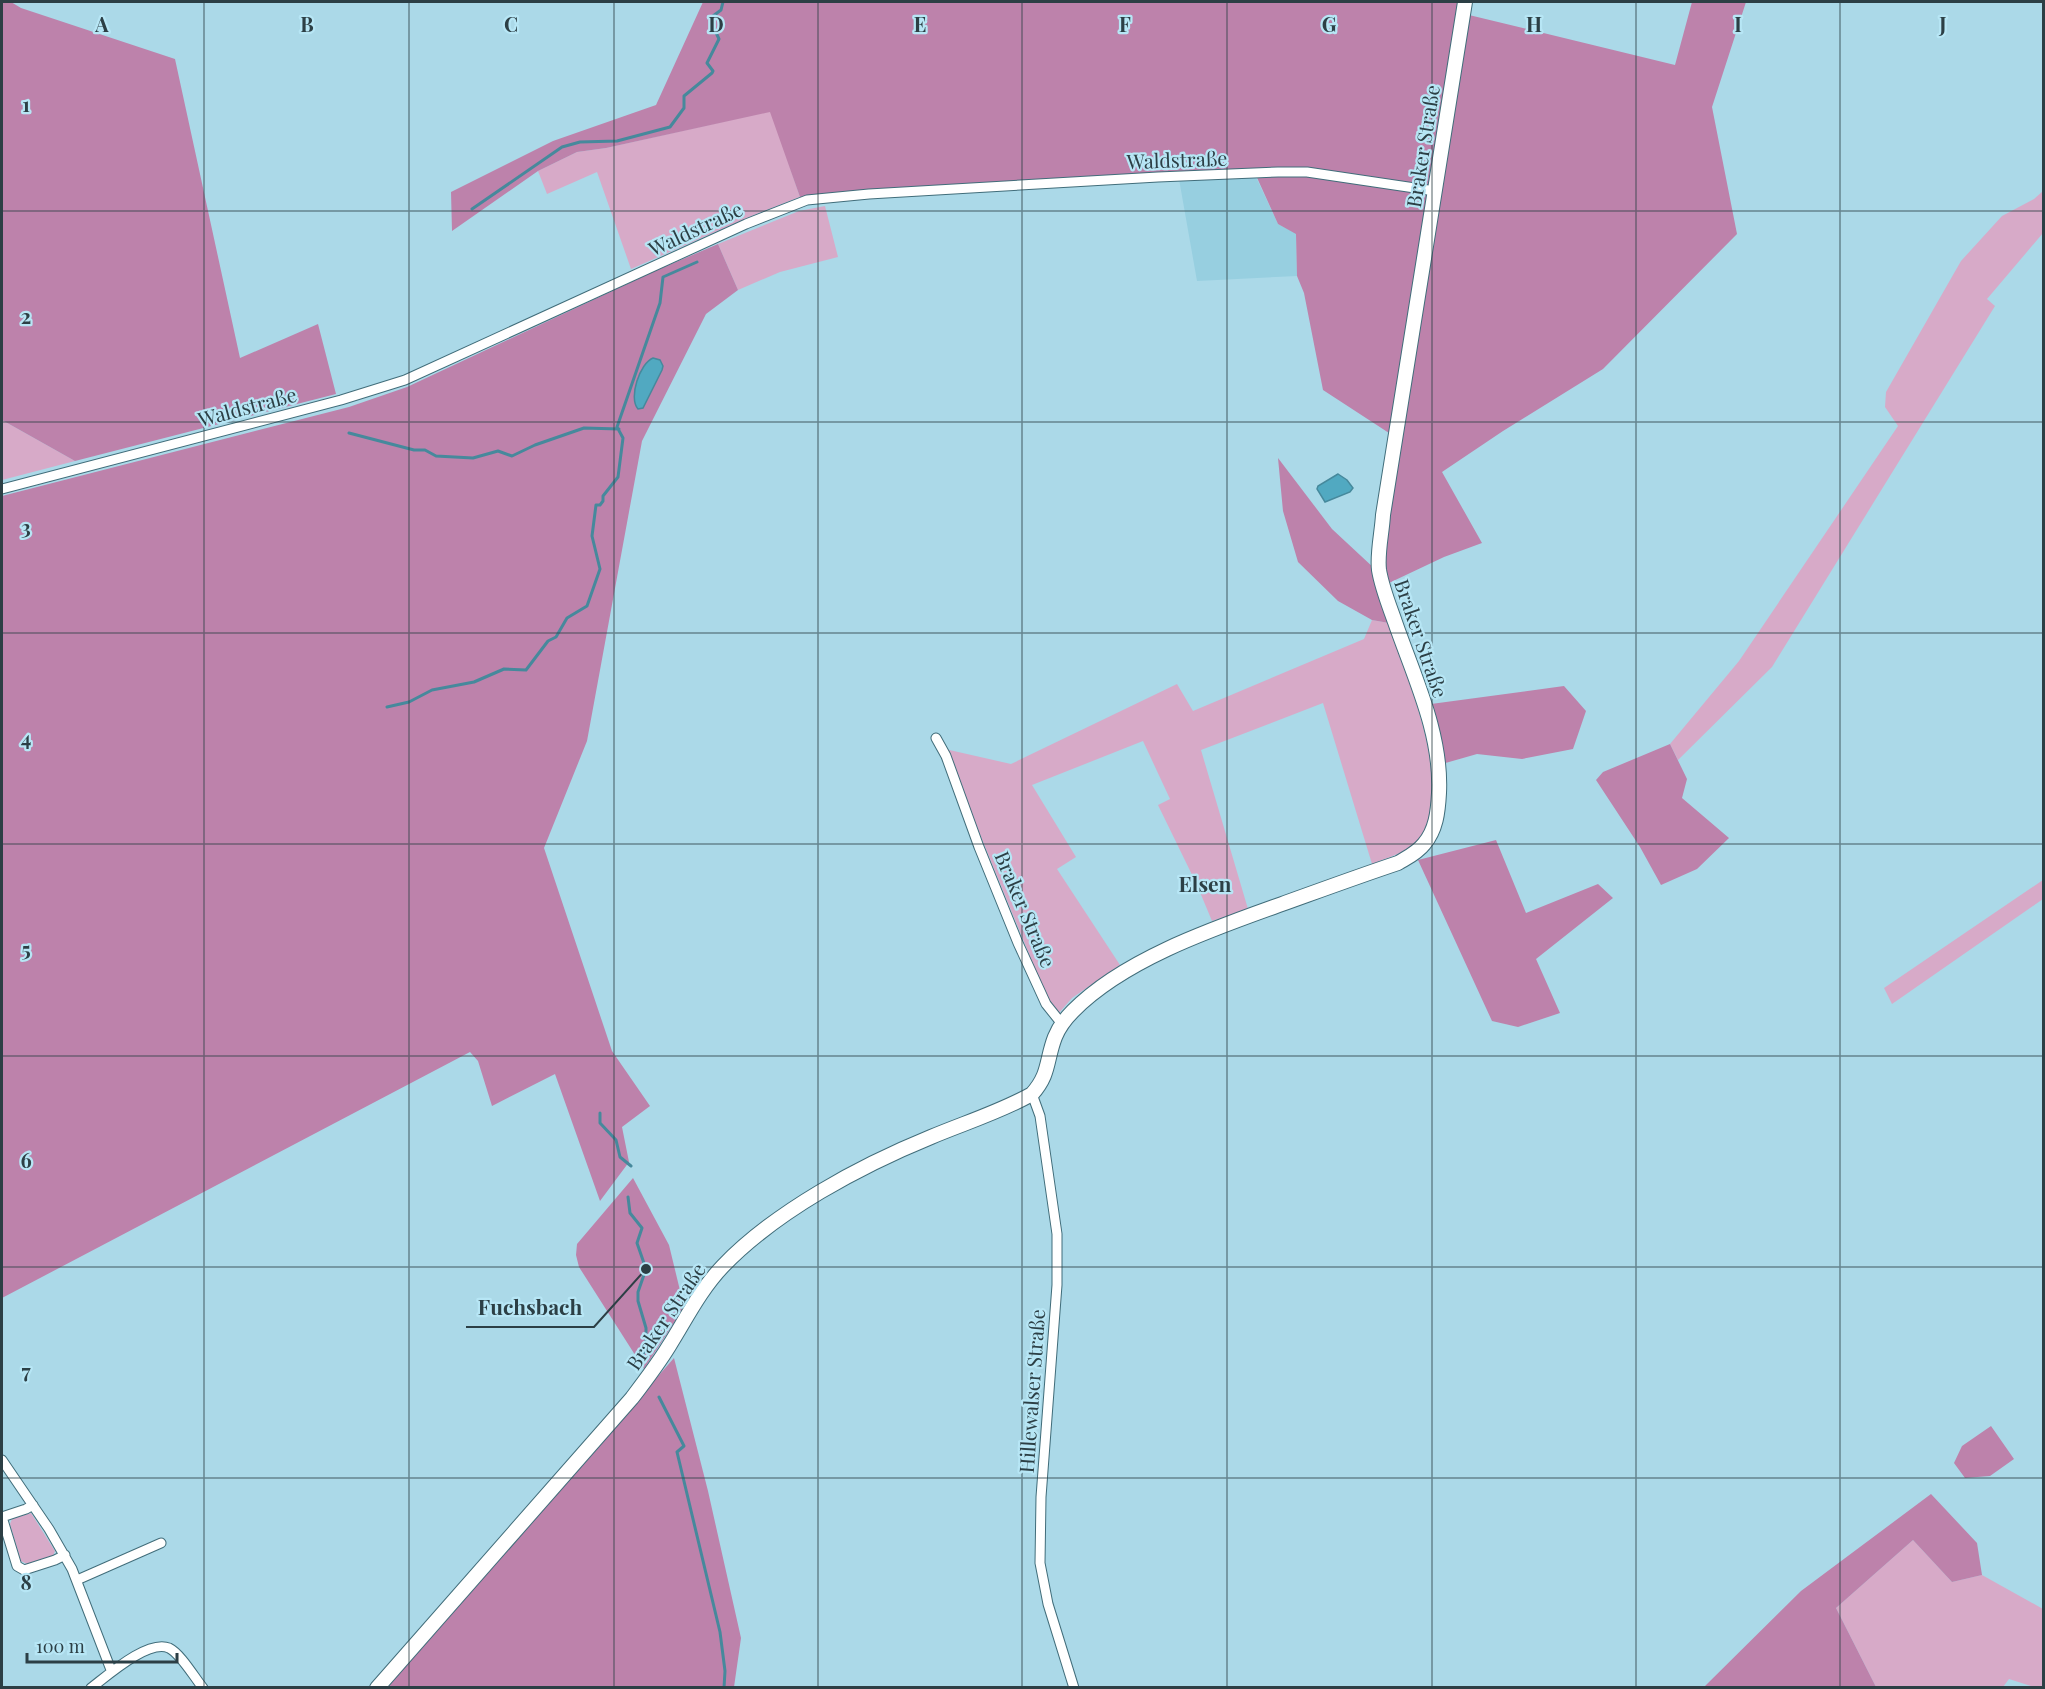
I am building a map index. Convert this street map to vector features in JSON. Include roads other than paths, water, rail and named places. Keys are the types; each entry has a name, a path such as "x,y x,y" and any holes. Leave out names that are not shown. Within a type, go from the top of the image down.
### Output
{"main road":[{"name":"Braker Straße","path":"377,1688 632,1398 668,1349 707,1284 735,1255 790,1211 878,1160 1032,1094 1045,1079 1055,1036 1062,1024 1091,994 1114,978 1164,951 1255,914 1398,863 1415,854 1425,844 1432,832 1438,810 1437,752 1425,707 1388,603 1379,568 1383,515 1465,2"}],"street":[{"name":"Waldstraße","path":"2,489 340,400 405,380 746,224 807,200 881,193 1278,171 1307,172 1435,191"},
{"name":"Braker Straße","path":"936,738 950,766 982,857 1014,934 1046,1004 1062,1024"},
{"name":"Hillewalser Straße","path":"1032,1094 1040,1116 1056,1234 1057,1285 1041,1497 1040,1563 1048,1604 1074,1688"},
{"path":"2,1460 65,1555 77,1580 111,1670"},
{"path":"33,1505 2,1517 17,1566 24,1570 65,1555"},
{"path":"77,1580 161,1543"},
{"path":"91,1688 111,1670 156,1647 171,1649 203,1688"}],"waterway":[{"path":"472,209 562,147 580,142 617,141 670,127 684,108 684,96 713,71 707,63 719,39 713,26 713,16 721,10 723,2"},
{"path":"387,707 409,702 432,690 474,682 504,669 526,670 548,641 556,637 567,618 587,606 600,569 592,536 596,505 600,505 603,496 618,477 623,438 617,427 660,303 663,277 697,262"},
{"path":"349,433 414,450 425,450 436,456 473,458 498,451 512,456 535,445 584,428 619,429"},
{"path":"600,1113 600,1123 616,1140 620,1157 631,1166"},
{"path":"628,1197 630,1213 642,1228 637,1243 646,1269 638,1292 638,1301 646,1328 642,1359"},
{"path":"659,1397 684,1446 677,1452 720,1632 725,1671 724,1688"}],"place":[{"name":"Fuchsbach","path":"646,1269"}],"district":[{"name":"Elsen","path":"1205,883"}]}
